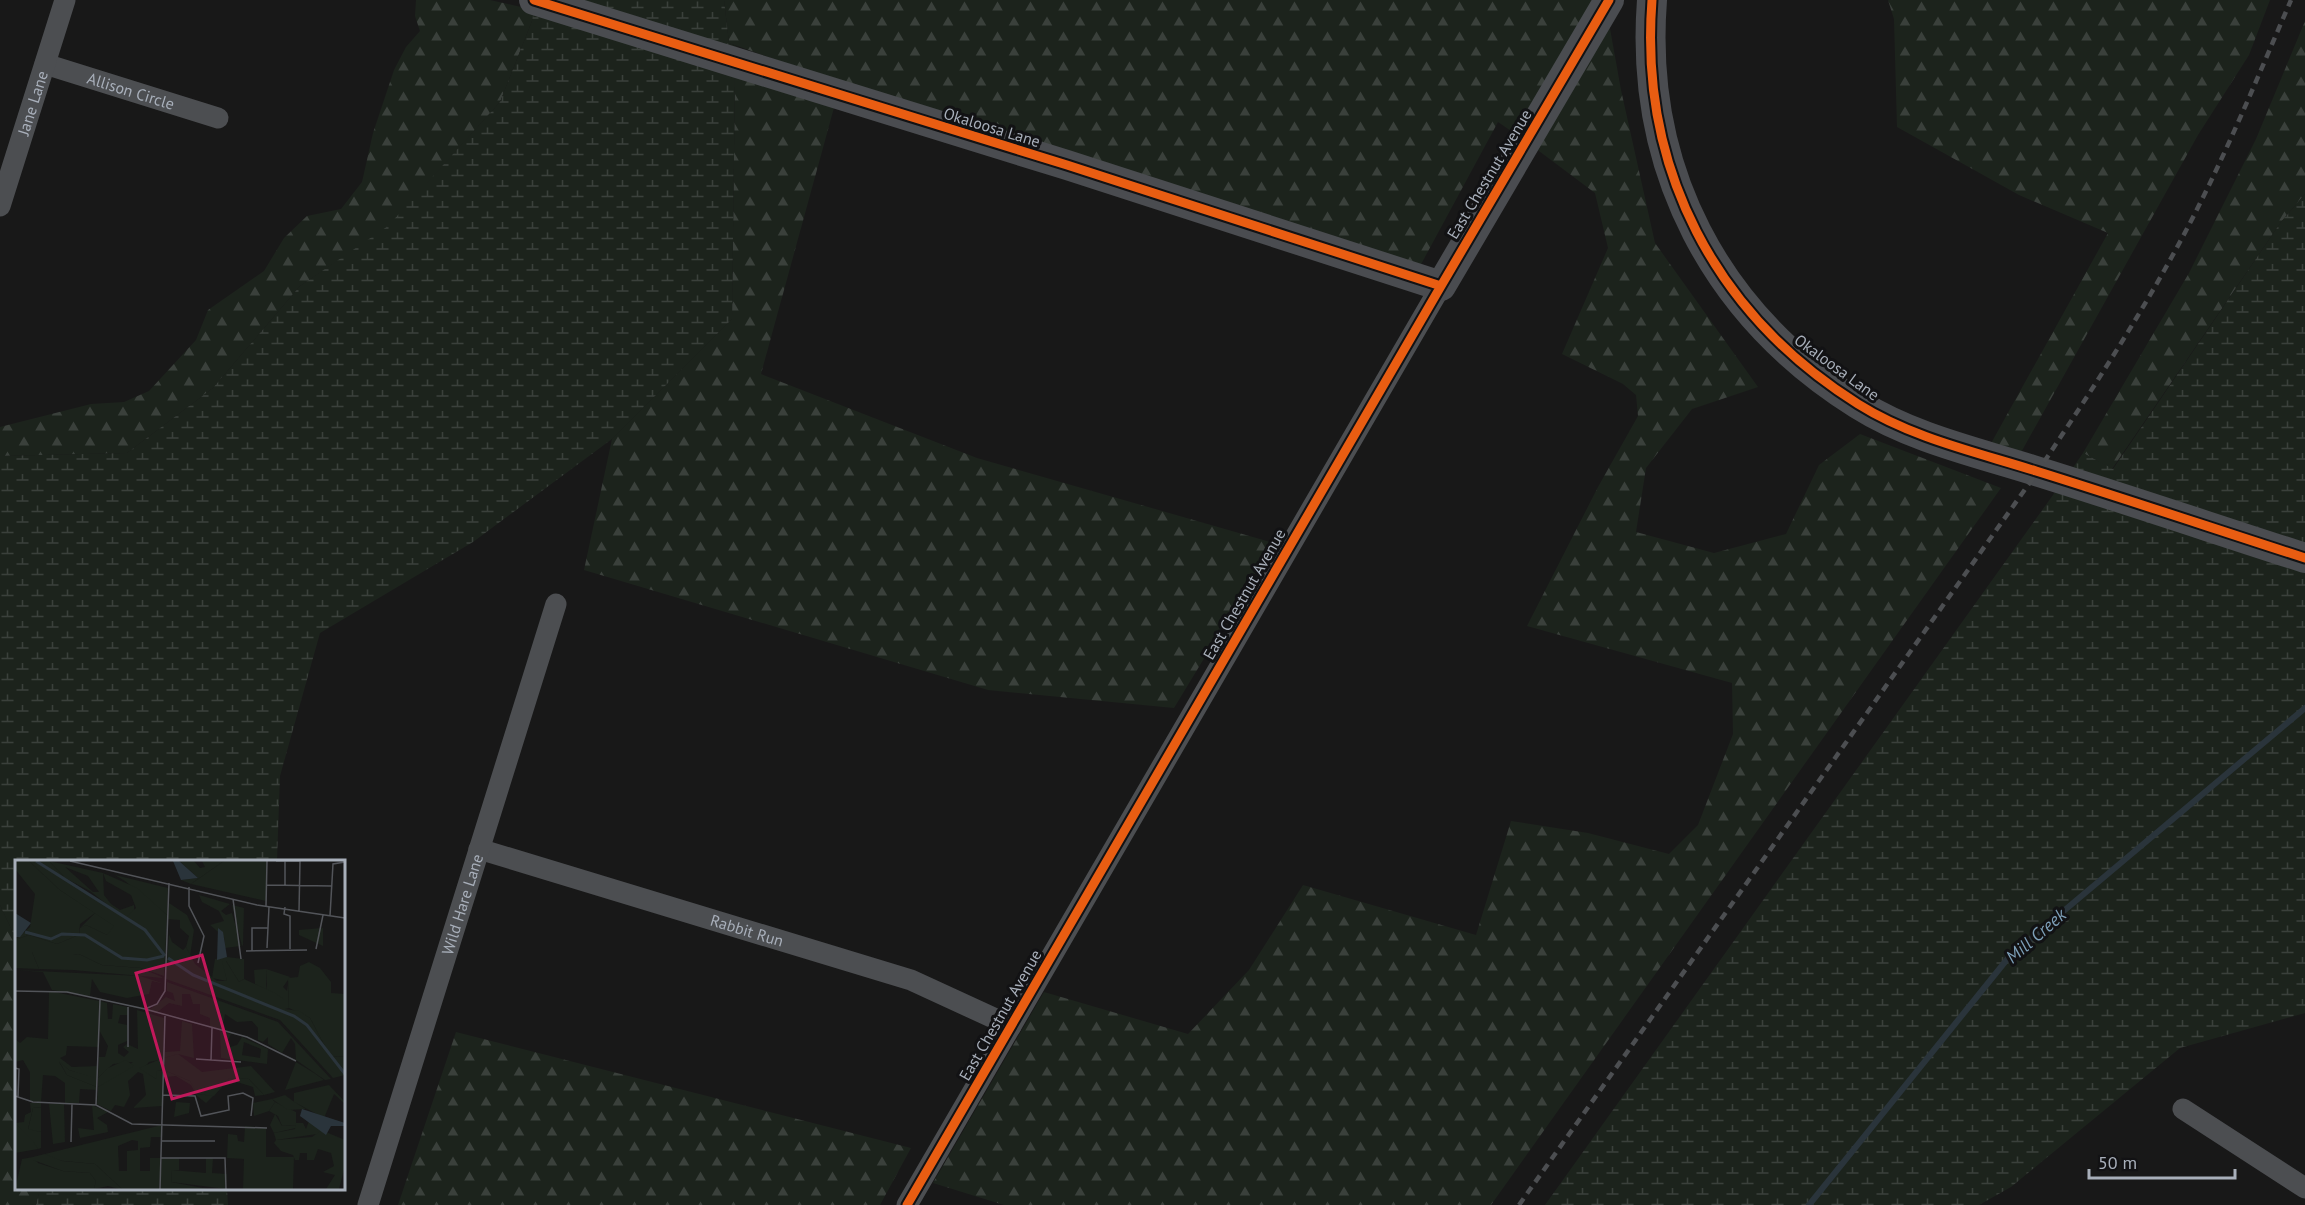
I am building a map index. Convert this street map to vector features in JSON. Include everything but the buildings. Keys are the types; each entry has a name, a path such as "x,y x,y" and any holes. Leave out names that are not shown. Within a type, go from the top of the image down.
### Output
{"street":[{"name":"Jane Lane","path":"0,206 65,0"},
{"name":"Okaloosa Lane","path":"534,0 1067,165 1441,285"},
{"name":"East Chestnut Avenue","path":"907,1205 1609,0"},
{"name":"Okaloosa Lane","path":"1652,0 1650,34 1654,95 1667,160 1683,206 1708,253 1725,278 1766,330 1800,362 1859,405 1925,437 2305,558"},
{"name":"Allison Circle","path":"45,64 218,118"},
{"name":"Wild Hare Lane","path":"368,1205 555,604"},
{"name":"Rabbit Run","path":"479,849 911,980 1011,1026"},
{"path":"2182,1109 2305,1188"}],"green space":[{"path":"416,0 490,0 534,10 532,21 500,102 388,227 300,286 213,388 127,453 0,456 0,427 91,404 124,402 149,391 196,340 208,310 264,271 284,238 307,216 341,209 362,182 373,133 394,70 406,47 420,31 415,16"},
{"path":"567,0 724,0 729,43 738,47 735,49"},
{"path":"724,0 1597,0 1517,135 1498,122 1419,268 892,101 729,43"},
{"path":"1888,0 2270,0 2249,55 2198,135 2019,456 1989,447 2108,233 2019,195 1897,127 1894,19"},
{"path":"534,10 735,73 732,319 612,439 473,542 320,633 280,776 277,860 15,860 15,937 0,905 0,456 127,453 213,388 300,286 388,226 500,102 532,21"},
{"path":"2305,21 2305,194 2281,222 2112,469 2083,453 2189,273 2256,139"},
{"path":"1609,23 1621,90 1655,243 1758,387 1692,409 1646,468 1636,532 1714,553 1786,534 1819,465 1860,434 2001,488 1491,1205 1004,1205 933,1183 1044,992 1188,1034 1249,970 1303,885 1476,935 1511,821 1588,833 1669,854 1698,825 1733,734 1732,683 1527,626 1598,487 1638,416 1636,395 1623,384 1562,354 1608,248 1595,193 1535,148"},
{"path":"735,73 835,104 761,374 977,458 1274,543 1174,708 988,690 584,570 612,439 732,319"},
{"path":"2305,194 2305,547 2070,472 2083,453 2113,469 2281,222"},
{"path":"2058,488 2305,568 2305,1013 2180,1048 2011,1187 1979,1205 1545,1205"},
{"path":"0,905 15,937 15,1190 40,1190 36,1205 0,1205"},
{"path":"456,1032 911,1148 880,1205 398,1205"},
{"path":"40,1190 227,1190 228,1205 36,1205"}],"waterway":[{"name":"Mill Creek","path":"1809,1205 2009,957 2305,708"}],"railway":[{"path":"1519,1205 2038,471 2094,386 2148,299 2196,211 2239,121 2291,0"}],"cycle path":[{"path":"534,0 1067,165 1441,286"},
{"path":"907,1205 1609,0"},
{"path":"1652,0 1651,62 1659,122 1674,178 1696,232 1727,281 1764,327 1808,368 1858,404 1922,435 2305,558"}]}
